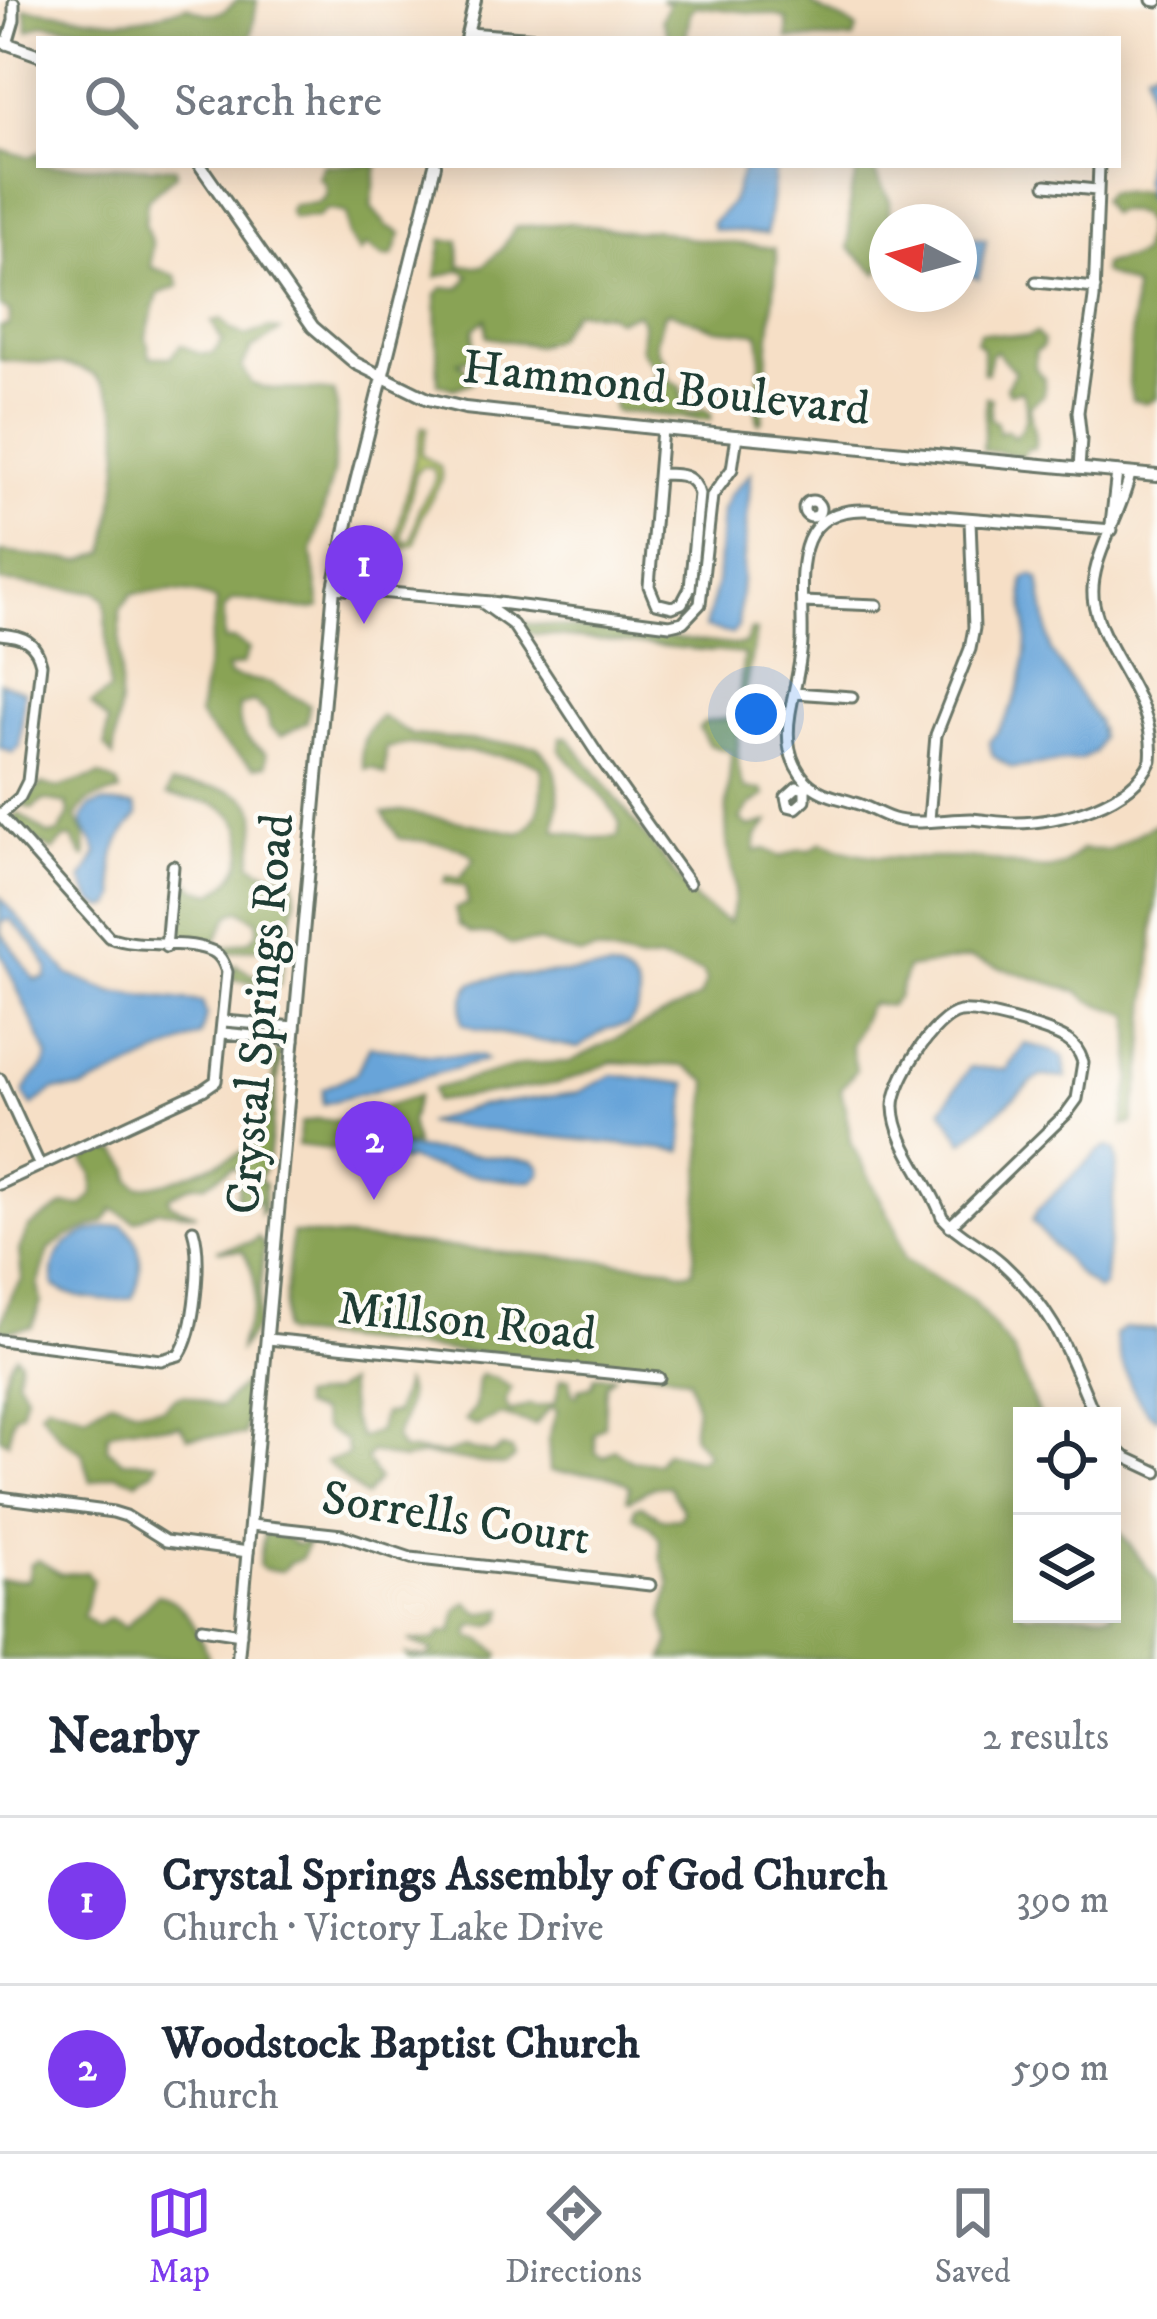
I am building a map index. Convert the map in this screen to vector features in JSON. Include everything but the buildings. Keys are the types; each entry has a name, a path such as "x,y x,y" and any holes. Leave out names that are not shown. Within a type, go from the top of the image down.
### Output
{"street":[{"path":"466,36 475,0"},
{"path":"14,3 14,20 3,42 36,54"},
{"name":"Hammond Boulevard","path":"202,168 313,327 342,354 428,399 465,408 662,429 1157,476"},
{"name":"Crystal Springs Road","path":"238,1659 334,588 434,168"},
{"path":"1079,469 1078,412 1095,288 1099,168"},
{"path":"1046,185 1096,190"},
{"path":"1036,282 1095,288"},
{"path":"659,474 683,474 694,481 700,494 691,588 682,603 672,608 656,603 649,586 662,429"},
{"path":"334,588 670,625 683,622 700,604 712,496 732,470 737,436"},
{"path":"1112,530 849,509 820,518 803,554 802,649 787,734 788,748 807,787 896,820 1035,821 1096,806 1124,793 1140,778 1156,740 1152,710 1109,643 1094,602 1094,571 1112,530 1124,473"},
{"path":"929,820 936,735 974,628 970,520"},
{"path":"803,602 877,605"},
{"path":"484,604 513,625 689,883"},
{"path":"0,634 30,641 41,664 33,766 20,797 0,815 109,937 125,943 209,950 224,962 227,972 215,1081 0,1184"},
{"path":"794,693 852,697"},
{"path":"166,946 173,866"},
{"path":"950,1226 1077,1099 1083,1062 1066,1039 976,1012 950,1016 931,1032 899,1085 894,1111 897,1128 950,1226 1000,1261 1045,1308 1091,1407"},
{"path":"223,1027 294,1034"},
{"path":"0,1079 40,1166"},
{"path":"0,1340 160,1360 178,1355 188,1341 198,1245 193,1230"},
{"name":"Millson Road","path":"268,1339 659,1378"},
{"path":"1121,1453 1157,1472"},
{"path":"0,1497 113,1512 166,1541 248,1552"},
{"name":"Sorrells Court","path":"250,1525 342,1535 411,1558 650,1585"},
{"path":"202,1628 241,1634"}],"green space":[{"path":"237,0 257,0 251,36 173,36 43,24 28,31 25,9 122,20 187,6 213,14"},
{"path":"660,0 809,0 857,29 855,36 788,36 787,20 776,15 696,6 690,12 686,36 669,36 662,19 669,3"},
{"path":"0,150 30,157 36,154 36,168 175,168 176,174 147,200 151,267 176,276 179,286 158,294 146,336 150,357 170,357 181,345 213,354 222,341 212,322 221,319 246,336 270,328 280,331 251,349 242,367 252,384 334,392 333,474 312,552 320,607 232,600 224,609 224,640 235,640 249,649 243,664 227,668 230,676 270,683 309,705 307,722 281,736 270,728 267,712 253,702 239,706 241,729 266,753 267,765 255,767 217,737 199,715 217,601 186,592 132,594 120,610 120,701 113,757 105,747 108,722 91,704 109,691 105,599 97,592 0,582 0,552 81,561 106,552 120,452 114,402 102,383 75,367 0,360 0,327 9,325 10,312 0,306"},
{"path":"322,168 377,168 371,207 387,226 401,233 393,256 384,257 366,245 360,253 348,236 346,213 327,209 318,217 293,218 289,211 293,205 317,203 326,196 325,183 318,177"},
{"path":"854,168 873,168 890,201 869,204 869,266 849,248"},
{"path":"1157,177 1157,398 1145,403 1132,400 1129,384 1134,287 1102,272 1103,265 1141,253 1146,226 1131,212 1109,213 1101,200 1107,192 1145,191 1144,196 1154,190"},
{"path":"571,223 636,232 654,229 774,248 777,259 759,423 758,333 716,329 670,312 664,314 656,341 658,352 665,359 669,380 681,386 683,410 704,409 710,420 615,411 613,405 622,388 648,383 656,369 641,350 643,322 638,313 617,320 607,314 574,311 554,339 536,346 487,337 486,319 474,328 474,358 458,362 475,375 473,382 454,389 438,384 436,295 442,288 461,288 469,275 461,270 436,277 442,240 459,241 460,266 483,266 502,249 515,227"},
{"path":"980,332 1027,337 1036,333 1043,340 1035,352 1035,368 1045,379 1043,395 1030,406 1035,443 1023,456 983,450 986,397 991,398 990,418 999,433 1007,430 1014,437 1026,409 1021,391 1009,393 1006,388 1015,372 996,351 983,373 983,348 976,341"},
{"path":"422,427 427,428 421,454 440,467 442,479 422,515 415,544 403,548 396,539","holes":["422,466 433,468 436,479 419,508 412,539 405,543 402,534 416,472"]},
{"path":"524,623 733,645 745,644 751,630 756,631 738,734 745,789 762,790 765,795 740,820 749,827 768,822 757,836 755,851 766,849 781,857 822,842 881,857 982,859 1050,868 1062,866 1081,850 1109,850 1157,823 1143,1064 1132,1124 1123,1125 1131,1076 1131,1015 1089,1001 1079,992 970,958 907,968 898,997 889,1006 873,1003 868,1007 851,1045 856,1070 841,1089 852,1144 895,1227 904,1259 972,1300 1013,1351 1035,1407 1013,1407 1013,1623 1121,1623 1121,1533 1157,1581 1157,1659 663,1659 670,1642 663,1617 670,1584 660,1540 634,1516 635,1507 641,1505 663,1519 680,1518 683,1510 669,1486 652,1487 630,1500 630,1486 611,1476 550,1471 548,1440 557,1410 551,1407 535,1425 501,1415 476,1426 465,1421 475,1407 481,1375 511,1388 505,1403 510,1412 530,1404 555,1403 561,1379 570,1379 572,1394 577,1396 579,1389 592,1386 595,1376 614,1376 606,1384 604,1426 594,1434 596,1453 604,1457 614,1449 633,1461 658,1463 665,1452 699,1460 707,1453 692,1435 696,1406 689,1379 282,1330 292,1233 693,1271 708,1082 686,1066 612,1062 560,1083 435,1101 433,1089 525,1064 569,1062 700,997 706,982 702,972 660,960 640,962 595,951 580,955 538,942 511,944 459,925 455,909 468,903 465,886 444,882 447,876 460,878 474,859 452,846 399,838 383,813 401,811 520,833 537,814 541,767 524,759 409,744 386,748 385,775 365,769 364,740 381,716 412,735 536,746 556,774 555,830 591,838 618,837 620,823 613,811 560,750 561,737 568,737 697,902 729,923 732,910 734,884 726,824 731,752 709,745 699,728 706,722 731,718 739,698 744,654 527,633"},
{"path":"99,775 117,783 120,792 94,799 76,818 85,836 86,857 72,838 65,838 53,851 13,820 18,813 49,835 59,833 69,814 67,804 44,800 32,809 22,805 42,784 58,788"},
{"path":"171,784 220,789 244,797 256,815 251,863 294,879 296,898 279,986 232,979 235,965 264,980 273,976 275,963 268,950 224,954 217,950 251,940 258,930 257,921 240,910 230,914 214,944 177,938 179,893 188,881 213,893 225,885 235,874 244,847 237,822 228,811 208,802 167,795"},
{"path":"276,1050 281,1053 268,1160 259,1179 265,1184 263,1211 260,1214 259,1199 243,1208 237,1201 240,1169 233,1167 206,1184 192,1185 169,1197 170,1204 196,1214 157,1210 135,1221 113,1209 104,1222 66,1237 49,1250 32,1327 4,1331 0,1326 22,1280 19,1251 28,1228 64,1205 83,1206 93,1194 93,1174 83,1159 105,1150 118,1152 138,1187 171,1181 241,1152 255,1141 267,1118"},
{"path":"418,1096 410,1121 415,1145 373,1145 335,1136 361,1163 357,1175 348,1168 345,1151 298,1145 301,1123 337,1121"},
{"path":"258,1237 264,1245 257,1326 239,1350 255,1285 243,1251 217,1250"},
{"path":"16,1355 20,1360 17,1378 26,1394 21,1412 14,1415 8,1442 0,1437 1,1404 7,1371"},
{"path":"347,1383 351,1417 360,1438 378,1431 383,1414 395,1413 404,1383 407,1403 395,1438 402,1450 444,1454 464,1448 494,1454 502,1447 512,1450 515,1458 504,1466 423,1455 402,1460 372,1452 366,1459 378,1480 365,1497 326,1462 348,1455 345,1441 324,1428 320,1413 302,1407 300,1398 331,1393"},
{"path":"243,1384 250,1384 252,1390 244,1435 187,1437 180,1425 126,1427 108,1434 107,1448 123,1461 157,1462 153,1471 136,1481 116,1474 91,1482 82,1452 60,1437 40,1411 47,1403 86,1415 111,1400 137,1409 163,1408 183,1395 220,1407"},
{"path":"264,1533 296,1545 308,1542 302,1558 282,1571 263,1569 259,1565"},
{"path":"38,1560 61,1574 87,1572 93,1580 83,1616 97,1626 110,1618 125,1627 157,1595 176,1603 191,1619 209,1659 0,1659 0,1580 28,1580 31,1564"},
{"path":"467,1602 480,1614 504,1609 502,1618 492,1625 473,1625 469,1633 500,1654 498,1659 409,1659 406,1655 427,1657 433,1651 409,1641 436,1640 442,1632 452,1632 457,1610"}],"water":[{"path":"1157,67 1157,177 1153,188 1157,195 1148,202 1144,180 1151,113 1146,71"},
{"path":"743,168 775,168 767,234 714,229 712,223 732,202"},
{"path":"977,238 986,240 977,278"},
{"path":"751,473 738,627 732,634 705,628 717,583 722,511 730,494"},
{"path":"1032,575 1039,579 1051,651 1097,721 1101,737 1095,752 1080,760 1012,768 993,756 989,742 1006,719 1021,680 1027,637 1024,579"},
{"path":"0,682 24,691 20,746 13,753 0,748"},
{"path":"102,803 135,806 138,815 118,844 113,863 117,897 112,906 104,908 93,902 82,880 97,854 83,817 90,807"},
{"path":"0,897 69,975 111,992 202,1002 206,1015 201,1035 83,1089 54,1090 32,1106 24,1095 48,1056 0,951","holes":["10,919 34,944 48,968 46,978 35,980 1,932 1,923"]},
{"path":"611,970 635,984 638,1008 628,1025 606,1029 578,1048 463,1024 463,1003 472,983"},
{"path":"1025,1044 1064,1058 1066,1078 1042,1076 963,1142 942,1109 970,1067 1006,1070"},
{"path":"370,1046 486,1060 323,1104 323,1089 356,1073"},
{"path":"613,1075 687,1084 682,1151 426,1123 478,1106 577,1093"},
{"path":"361,1147 534,1161 540,1174 533,1181 469,1175 409,1159 401,1162"},
{"path":"1108,1147 1115,1151 1117,1162 1104,1286 1098,1290 1032,1221 1038,1209"},
{"path":"123,1225 135,1240 140,1259 132,1298 92,1299 54,1286 56,1258 63,1248 83,1234"},
{"path":"1124,1328 1157,1330 1157,1419 1141,1404 1124,1369 1115,1335"}],"place":[{"name":"Crystal Springs Assembly of God Church","path":"364,624"},
{"name":"Woodstock Baptist Church","path":"374,1200"}]}
